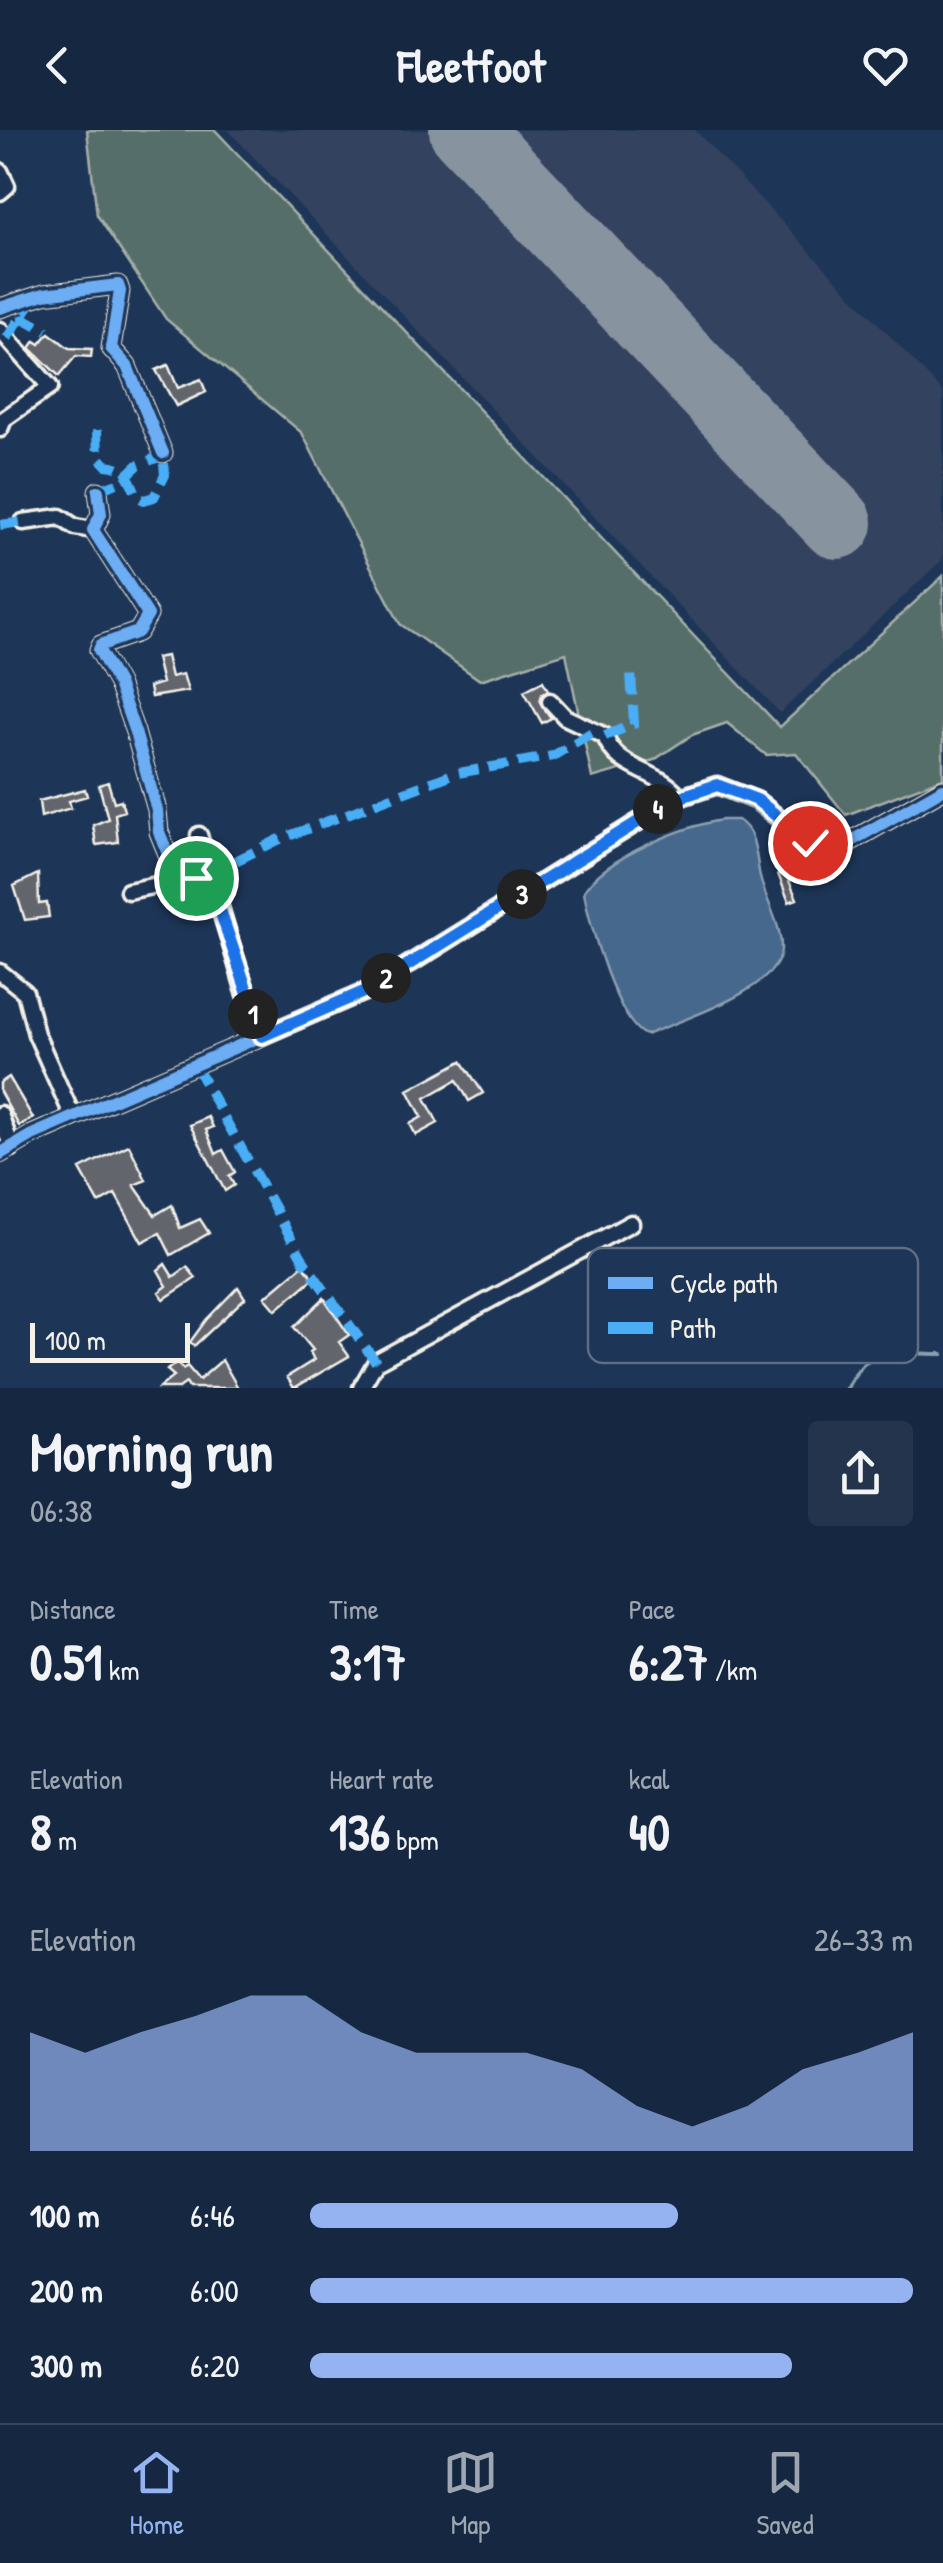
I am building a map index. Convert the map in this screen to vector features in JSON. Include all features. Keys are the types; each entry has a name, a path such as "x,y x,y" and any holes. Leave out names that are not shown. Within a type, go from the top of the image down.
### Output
{"street":[{"path":"0,170 7,186 0,192"},
{"path":"0,308 44,294 118,285 112,348 127,366 163,453"},
{"path":"0,330 50,386 4,419 0,430"},
{"path":"93,530 101,514 98,491"},
{"path":"22,522 60,517 75,528 93,530"},
{"path":"93,530 148,616 138,632 100,645 100,650 118,684 135,732 157,810 159,832 179,882"},
{"path":"550,701 565,718 604,736 608,748 624,762 670,784 680,797"},
{"path":"0,1114 6,1151 73,1117 366,991 680,797 717,785 757,800 810,843 839,848 943,789"},
{"path":"199,835 208,874 262,1036"},
{"path":"128,891 208,874"},
{"path":"0,972 25,992 54,1080 73,1117"},
{"path":"361,1388 376,1362 630,1223"}],"shaded area":[{"path":"228,130 695,130 943,392 943,559 780,713"},
{"path":"738,820 752,839 780,939 777,963 765,977 727,1002 646,1035 635,1027 615,993 591,925 584,891 627,855 688,829"}],"green space":[{"path":"87,130 215,130 780,727 943,576 943,778 846,815 796,753 766,755 727,723 692,735 654,760 592,778 566,653 480,680 400,624 302,433 166,319 97,215"}],"building":[{"path":"49,333 69,348 92,349 91,357 76,356 59,376 30,348 35,341 40,344"},
{"path":"168,365 178,388 201,379 206,392 176,406 156,370"},
{"path":"166,656 171,677 183,674 188,691 151,697 149,687 162,683 156,658"},
{"path":"543,681 548,690 540,702 551,718 542,723 524,691"},
{"path":"108,782 114,802 121,800 124,811 115,814 118,842 96,845 93,825 108,819 99,785"},
{"path":"85,789 87,796 69,801 71,808 41,817 39,801"},
{"path":"791,853 800,877 789,881 797,899 789,902 778,874 783,872 777,858"},
{"path":"38,874 39,904 47,903 49,917 25,920 14,886"},
{"path":"462,1061 483,1093 469,1101 457,1080 425,1098 438,1123 416,1135 410,1124 422,1117 408,1090"},
{"path":"9,1077 33,1118 19,1126 0,1092 0,1083"},
{"path":"208,1117 213,1127 206,1130 216,1154 223,1150 235,1172 229,1176 234,1185 225,1191 190,1125"},
{"path":"129,1145 146,1180 134,1185 155,1215 172,1205 180,1228 200,1219 209,1233 171,1255 160,1233 142,1242 115,1194 99,1203 80,1169"},
{"path":"165,1264 173,1277 187,1267 196,1278 164,1299 159,1292 167,1286 158,1270"},
{"path":"303,1265 314,1278 276,1310 265,1297"},
{"path":"238,1287 245,1298 194,1346 190,1342 206,1320"},
{"path":"324,1298 349,1335 339,1342 349,1356 294,1388 287,1377 314,1360 310,1352 313,1350 294,1327"},
{"path":"222,1360 238,1388 189,1388 186,1383 179,1388 159,1388 174,1376 167,1370 177,1362 183,1369 187,1366 199,1380"}],"waterway":[{"path":"918,1353 943,1354"},
{"path":"847,1388 865,1363"}],"runway":[{"path":"465,130 837,523"}],"marked path":[{"path":"7,338 35,297"},
{"path":"19,321 25,319 47,331"},
{"path":"97,430 98,456 106,465 123,471 137,496 144,500 154,497 165,475 163,453"},
{"path":"98,490 120,482 138,465 164,455"},
{"path":"0,525 23,522"},
{"path":"605,736 634,724 631,673"},
{"path":"209,874 278,840 453,774 553,756 594,731"},
{"path":"195,1065 305,1263 376,1362"}],"cycle path":[{"path":"0,308 44,294 118,285 111,348 127,366 163,453"},
{"path":"98,491 101,514 93,530 148,615 138,632 101,645 99,650 118,684 135,732 157,810 159,832 179,881"},
{"path":"0,1154 32,1135 366,991 675,799 717,785 757,801 810,843 839,848 943,789"}],"route":[{"path":"196,878 208,874 262,1036 366,991 675,799 717,785 757,800 810,843"}]}
